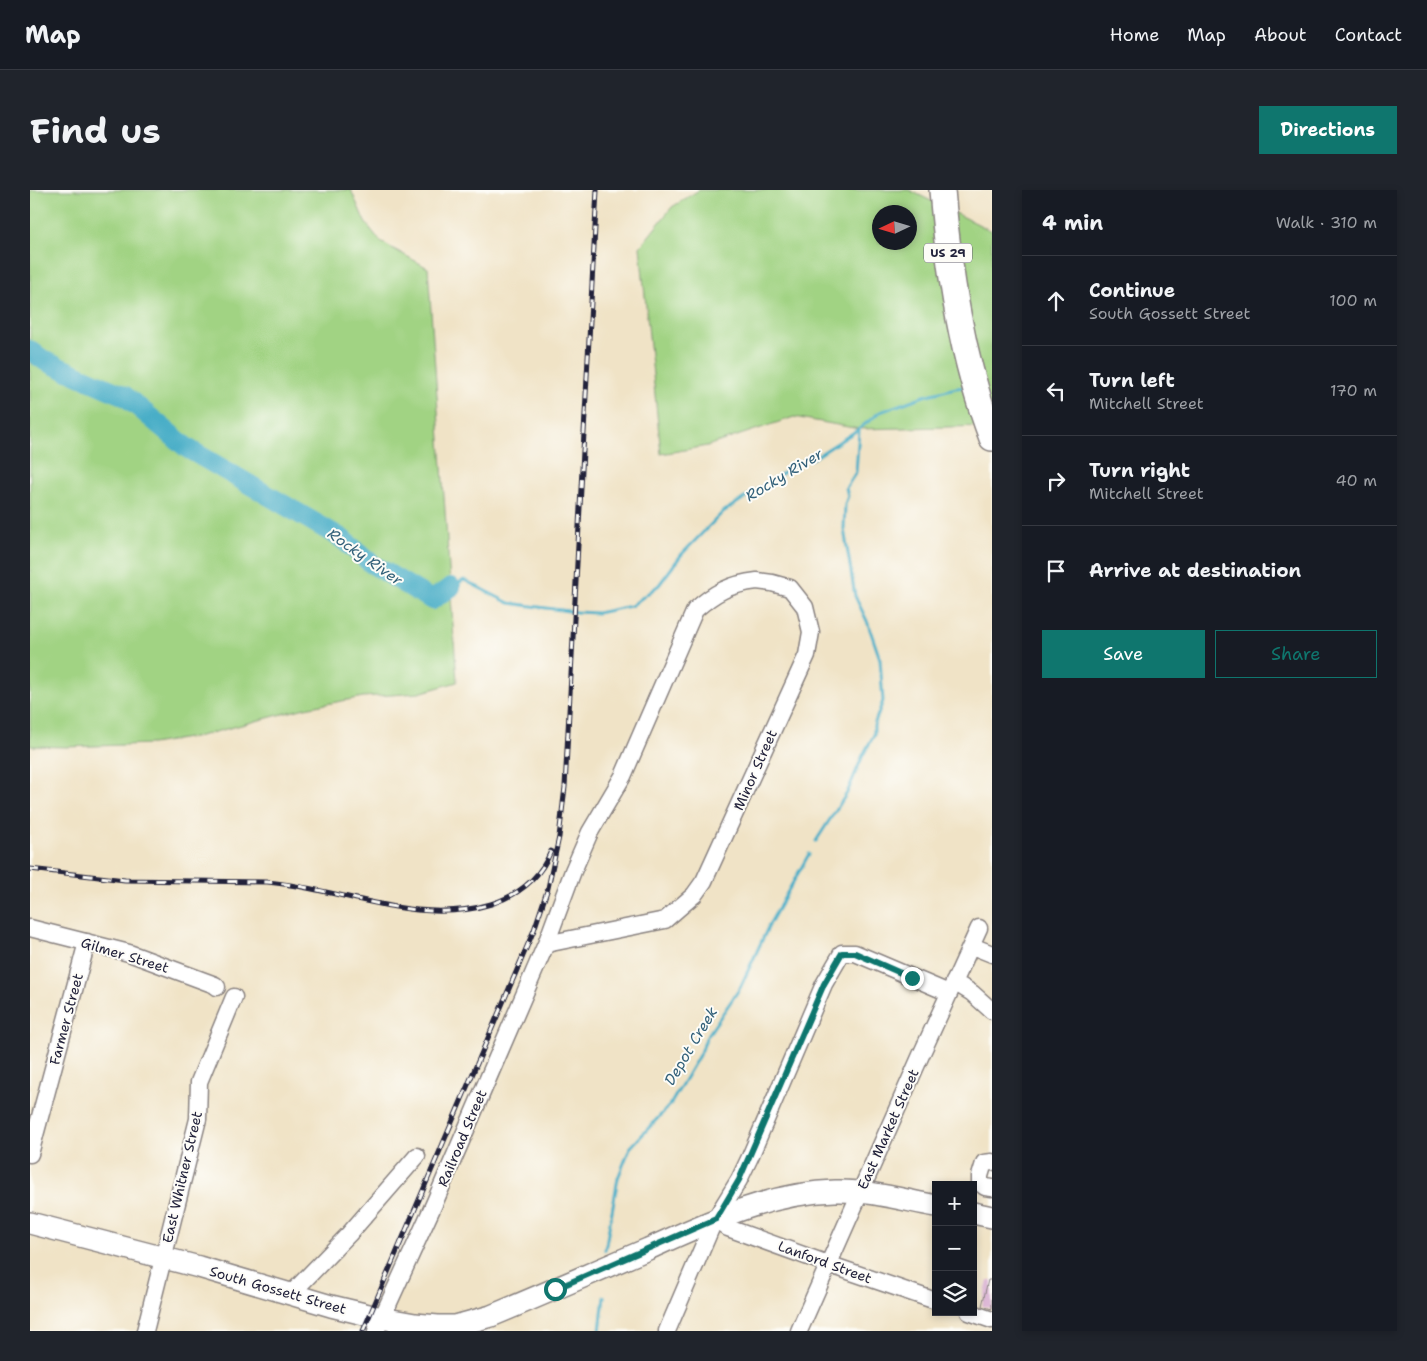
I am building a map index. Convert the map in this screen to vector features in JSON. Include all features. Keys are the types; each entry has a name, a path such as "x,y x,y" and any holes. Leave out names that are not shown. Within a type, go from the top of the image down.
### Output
{"highway":[{"name":"US 29","path":"942,190 950,271 958,315 971,373 989,430"}],"main road":[{"name":"South Gossett Street","path":"30,1222 291,1294 331,1306 378,1324 455,1326 474,1322 716,1219 754,1205 803,1194 834,1191 860,1192 932,1205"}],"street":[{"name":"Minor Street","path":"742,583 772,583 790,588 805,607 810,632 807,655 704,881 694,895 665,920 546,944 573,871 590,832 623,776 695,610 712,595 742,583"},
{"name":"Gilmer Street","path":"30,928 129,953 215,985 217,988"},
{"name":"East Market Street","path":"799,1331 979,928"},
{"name":"Farmer Street","path":"30,1154 87,942"},
{"name":"Railroad Street","path":"378,1324 434,1204 546,944"},
{"path":"972,946 992,954"},
{"path":"667,1331 714,1221 739,1180 824,984 842,953 855,953 952,988 972,993 992,1011"},
{"name":"East Whitner Street","path":"145,1331 198,1119 199,1082 234,997"},
{"path":"291,1294 349,1234 417,1156"},
{"path":"981,1215 988,1188 980,1182 982,1168 984,1164 992,1162"},
{"name":"Lanford Street","path":"716,1219 728,1228 932,1300"},
{"path":"977,1315 992,1320"}],"green space":[{"path":"30,190 351,190 365,222 381,242 428,268 457,682 419,693 363,697 305,708 200,736 152,744 65,747 30,746"},
{"path":"699,190 909,190 992,231 992,426 859,429 794,417 707,446 661,454 640,247 672,207"}],"building":[{"path":"988,1280 992,1280 992,1309 982,1306"}],"waterway":[{"name":"Rocky River","path":"30,350 45,361 125,396 187,448 341,538 372,564 432,600 451,587"},
{"name":"Rocky River","path":"451,587 464,580 509,603 576,612 597,613 631,606 659,585 682,554 723,512 800,462 814,458 859,429 880,412 924,396 965,387"},
{"name":"Depot Creek","path":"816,841 847,793 863,755 874,735 874,725 883,701 880,659 867,621 855,596 844,529 845,504 848,496 846,488 856,472 859,430"},
{"name":"Depot Creek","path":"605,1250 618,1178 630,1148 670,1105 702,1050 706,1038 740,988 770,923 809,854"},
{"name":"Depot Creek","path":"600,1331 604,1297"}],"railway":[{"path":"363,1331 534,930 548,888 559,837 565,787 597,190"},
{"path":"30,869 125,880 267,882 323,891 407,909 434,911 463,910 491,904 511,896 535,877 551,851"}],"route":[{"path":"555,1289 716,1219 750,1157 794,1050 824,984 842,953 855,953 912,978"}]}
